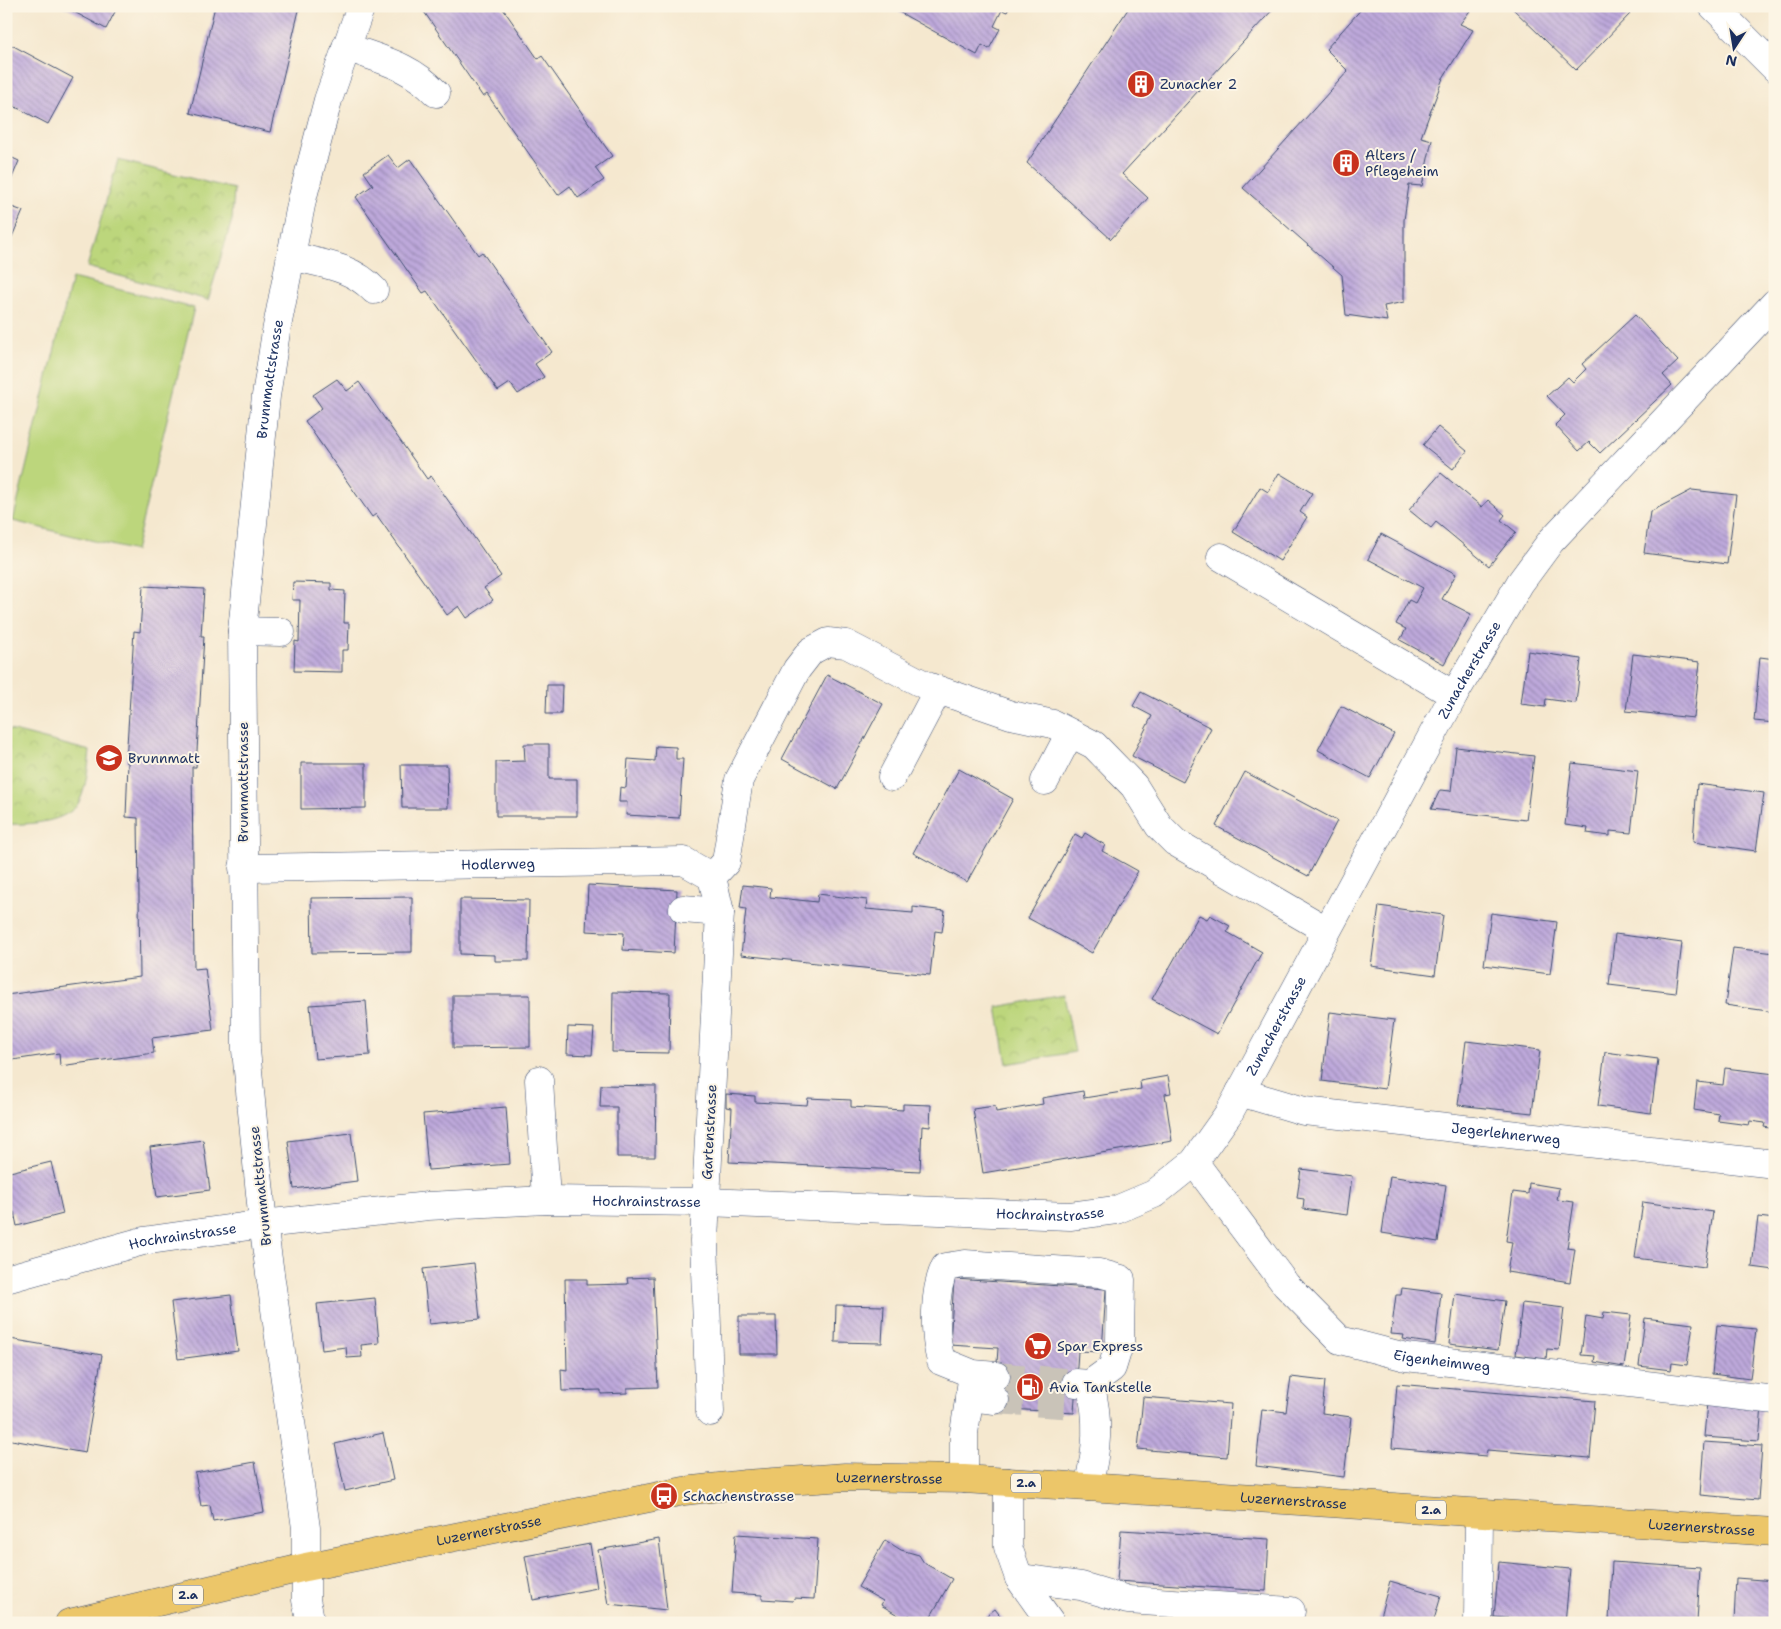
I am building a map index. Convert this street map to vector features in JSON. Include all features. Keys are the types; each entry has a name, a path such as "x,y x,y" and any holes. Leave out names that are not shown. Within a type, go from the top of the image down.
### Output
{"main road":[{"name":"Luzernerstrasse","path":"70,1623 306,1567 684,1492 746,1484 845,1477 964,1479 1775,1532"}],"street":[{"name":"Brunnmattstrasse","path":"306,1567 306,1528 263,1224 246,1050 242,631 266,396 291,256 302,200 328,100 361,6"},
{"path":"1713,6 1775,68"},
{"path":"346,47 404,67 422,78 436,93"},
{"path":"291,256 344,268 363,278 374,290"},
{"name":"Zunacherstrasse","path":"1240,1092 1454,695 1520,583 1551,541 1775,303"},
{"path":"1222,557 1454,695"},
{"path":"242,631 281,632"},
{"path":"683,909 720,912 712,877 726,862 739,780 797,670 811,651 828,642 846,644 938,690 1011,715 1052,724 1094,745 1134,786 1159,826 1175,842 1326,930"},
{"path":"892,777 938,690"},
{"path":"1045,781 1070,733"},
{"name":"Hodlerweg","path":"243,868 684,861 712,877"},
{"name":"Gartenstrasse","path":"710,1412 705,1301 706,1202 720,912"},
{"path":"539,1080 546,1200"},
{"name":"Hochrainstrasse","path":"6,1279 143,1242 263,1224 428,1206 546,1200 706,1202 1070,1216 1116,1210 1154,1194 1194,1162 1229,1113 1240,1092"},
{"name":"Jegerlehnerweg","path":"1240,1092 1304,1112 1775,1164"},
{"name":"Eigenheimweg","path":"1194,1162 1286,1284 1340,1340 1406,1357 1775,1400"},
{"path":"964,1479 964,1433 983,1387 941,1361 935,1340 940,1278 945,1267 965,1264 1099,1273 1121,1279 1120,1342 1112,1368 1084,1395 1097,1450 1088,1487"},
{"path":"1008,1482 1008,1547 1019,1578 1051,1623"},
{"path":"1478,1623 1479,1513"},
{"path":"306,1567 306,1600 311,1623"},
{"path":"1019,1578 1081,1586 1128,1600 1291,1611"}],"green space":[{"path":"118,160 234,189 232,220 208,300 87,267"},
{"path":"72,278 194,308 135,551 13,521"},
{"path":"6,729 90,751 84,788 75,808 67,814 47,821 6,824"},
{"path":"1064,995 1075,1052 1007,1064 997,1007"}],"building":[{"path":"63,6 118,6 106,29"},
{"path":"215,6 300,6 270,132 190,113"},
{"path":"420,6 501,6 538,59 542,56 612,156 595,168 604,180 578,198 570,186 558,195 487,94 483,97"},
{"path":"899,6 1010,6 1007,12 1002,10 994,26 1000,29 989,49 982,45 977,55 897,11"},
{"name":"Zunacher 2","path":"1130,6 1276,6 1122,174 1148,198 1111,239 1027,163"},
{"name":"Alters / Pflegeheim","path":"1364,6 1467,6 1472,8 1460,24 1473,30 1443,78 1421,137 1432,140 1422,186 1409,185 1404,220 1404,302 1384,306 1387,321 1346,315 1342,275 1243,188 1348,71 1326,49"},
{"path":"1510,6 1622,6 1630,14 1576,70"},
{"path":"6,42 73,78 48,124 8,103 6,108"},
{"path":"6,155 19,161 6,192"},
{"path":"388,155 398,168 410,159 478,255 482,252 552,352 535,364 544,377 518,394 510,383 498,391 427,291 423,293 356,197 373,185 364,172"},
{"path":"6,205 23,211 6,251"},
{"path":"1635,315 1678,361 1663,375 1672,385 1600,453 1589,442 1579,451 1555,425 1565,415 1547,396 1568,377 1573,382 1586,369 1582,364"},
{"path":"337,379 347,391 359,382 427,479 431,476 501,576 484,588 493,600 467,618 459,606 447,615 376,514 372,517 305,421 322,408 313,395"},
{"path":"1438,427 1467,451 1453,469 1423,445"},
{"path":"1279,473 1312,493 1300,512 1307,517 1280,561 1233,532 1260,487 1268,492"},
{"path":"1441,473 1482,507 1488,500 1505,515 1501,520 1516,532 1489,566 1436,522 1431,528 1409,510"},
{"path":"1692,490 1736,495 1727,564 1644,553 1650,512"},
{"path":"1381,534 1456,574 1442,599 1471,614 1444,664 1400,640 1406,629 1396,624 1409,600 1415,603 1423,588 1368,559"},
{"path":"293,582 331,583 331,590 345,591 344,623 349,623 348,650 342,650 342,672 294,671 295,641 299,642 300,600 292,600"},
{"path":"143,586 204,589 201,636 204,636 196,767 192,767 194,969 205,968 213,1030 152,1038 154,1053 60,1066 59,1053 6,1061 6,995 140,977 138,818 126,817 128,762 126,762 134,631 140,632"},
{"path":"1528,651 1581,659 1576,703 1546,699 1545,707 1521,704"},
{"path":"1633,654 1700,662 1694,718 1626,711"},
{"path":"1760,657 1775,659 1775,723 1754,721"},
{"path":"827,675 883,704 837,789 782,759"},
{"path":"547,685 562,685 561,714 546,714"},
{"path":"1141,692 1211,728 1183,782 1132,756 1152,716 1133,706"},
{"path":"1341,706 1394,734 1370,778 1318,750"},
{"path":"524,744 549,744 549,779 577,779 577,816 496,816 496,762 525,761"},
{"path":"656,746 676,747 676,759 683,759 679,818 626,815 627,802 619,802 620,787 626,788 628,759 655,761"},
{"path":"1456,747 1534,756 1526,820 1431,809 1440,790 1451,791"},
{"path":"301,763 366,763 366,808 301,809"},
{"path":"1572,763 1638,771 1631,833 1610,831 1610,836 1587,833 1588,828 1565,825"},
{"path":"401,765 447,765 448,808 402,808"},
{"path":"959,769 1013,799 967,882 913,853"},
{"path":"1245,772 1337,821 1308,876 1216,826"},
{"path":"1697,784 1764,793 1756,851 1693,842"},
{"path":"1085,833 1105,845 1102,851 1138,871 1092,953 1028,918 1075,834 1082,838"},
{"path":"588,885 677,890 674,953 623,950 624,933 586,931"},
{"path":"743,885 771,888 770,897 817,902 818,894 867,900 866,909 913,913 913,907 945,911 942,932 935,931 930,975 741,955 746,909 740,908"},
{"path":"412,897 412,952 312,953 311,898"},
{"path":"460,899 529,900 528,961 495,961 495,955 460,954"},
{"path":"1379,906 1443,915 1435,975 1371,966"},
{"path":"1491,913 1557,922 1550,974 1484,965"},
{"path":"1199,915 1207,919 1210,915 1230,926 1227,932 1262,952 1217,1034 1152,999"},
{"path":"1615,934 1682,943 1676,993 1609,985"},
{"path":"1733,948 1775,953 1775,1012 1725,1005"},
{"path":"613,992 670,993 669,1053 612,1052"},
{"path":"453,995 530,995 530,1047 453,1048"},
{"path":"366,1001 370,1055 315,1059 310,1005"},
{"path":"1330,1012 1394,1020 1385,1089 1322,1081"},
{"path":"568,1027 594,1028 592,1055 567,1054"},
{"path":"1466,1041 1540,1050 1532,1113 1458,1105"},
{"path":"1605,1052 1658,1059 1651,1113 1598,1106"},
{"path":"1725,1068 1775,1074 1775,1129 1764,1127 1765,1123 1750,1121 1749,1125 1718,1121 1719,1114 1694,1110 1697,1082 1723,1085"},
{"path":"1168,1076 1171,1093 1165,1094 1172,1141 983,1173 973,1109 995,1106 996,1112 1043,1104 1042,1098 1083,1091 1084,1098 1141,1089 1140,1081"},
{"path":"601,1085 656,1086 655,1157 617,1157 617,1107 600,1107"},
{"path":"726,1094 755,1096 755,1102 807,1105 808,1098 851,1100 851,1107 903,1110 903,1104 931,1105 930,1127 922,1126 920,1171 729,1162 732,1108 726,1107"},
{"path":"506,1107 510,1164 428,1170 423,1114"},
{"path":"351,1133 357,1181 294,1189 288,1141"},
{"path":"203,1140 210,1190 157,1197 150,1147"},
{"path":"51,1162 63,1214 17,1226 14,1212 6,1213 6,1173"},
{"path":"1301,1169 1352,1176 1347,1215 1303,1209 1304,1199 1297,1198"},
{"path":"1390,1176 1446,1185 1438,1242 1382,1233"},
{"path":"1529,1183 1559,1188 1557,1200 1574,1202 1567,1248 1575,1249 1570,1282 1507,1272 1512,1242 1506,1241 1513,1192 1528,1194"},
{"path":"1643,1202 1713,1212 1705,1267 1635,1258"},
{"path":"1758,1217 1775,1219 1775,1270 1752,1267"},
{"path":"474,1263 480,1319 429,1324 423,1269"},
{"path":"653,1277 658,1387 627,1388 627,1393 601,1394 601,1390 562,1391 561,1369 567,1370 565,1279 587,1279 587,1285 628,1284 627,1278"},
{"name":"Spar Express","path":"954,1279 1106,1289 1102,1352 1078,1351 1074,1413 994,1408 998,1348 950,1345"},
{"path":"1402,1288 1441,1293 1435,1344 1403,1339 1404,1335 1391,1334 1396,1295 1401,1295"},
{"path":"1455,1294 1505,1301 1498,1350 1449,1344"},
{"path":"231,1295 238,1351 178,1359 171,1302"},
{"path":"375,1298 379,1343 361,1345 362,1357 347,1358 346,1347 322,1350 317,1304"},
{"path":"1522,1303 1564,1308 1559,1350 1547,1349 1546,1359 1516,1355"},
{"path":"836,1305 884,1306 882,1343 835,1342"},
{"path":"1604,1312 1631,1315 1624,1367 1594,1362 1595,1356 1581,1355 1586,1316 1603,1319"},
{"path":"739,1316 776,1316 777,1354 739,1354"},
{"path":"1645,1318 1693,1324 1687,1365 1672,1363 1671,1370 1639,1366"},
{"path":"1717,1325 1756,1329 1750,1379 1712,1374"},
{"path":"10,1339 102,1355 85,1453 6,1439 6,1363"},
{"path":"1291,1377 1325,1381 1322,1413 1351,1417 1344,1477 1256,1466 1262,1409 1286,1412"},
{"path":"1397,1384 1595,1401 1590,1458 1487,1450 1486,1456 1392,1448"},
{"path":"1143,1397 1231,1404 1227,1457 1138,1449"},
{"path":"1707,1402 1762,1406 1759,1441 1704,1437"},
{"path":"383,1433 393,1480 345,1491 335,1444"},
{"path":"1704,1442 1762,1446 1758,1500 1700,1495"},
{"path":"255,1462 264,1512 213,1521 210,1505 201,1506 195,1473"},
{"path":"1121,1530 1269,1539 1266,1591 1117,1581"},
{"path":"736,1534 818,1539 814,1599 794,1598 793,1601 762,1599 762,1595 732,1593"},
{"path":"659,1539 667,1610 608,1604 598,1550"},
{"path":"885,1540 901,1550 919,1555 924,1563 952,1579 927,1623 921,1623 909,1615 906,1620 881,1605 883,1601 858,1587"},
{"path":"590,1544 597,1588 533,1600 525,1556"},
{"path":"1499,1562 1570,1569 1565,1623 1494,1617"},
{"path":"1612,1562 1700,1568 1697,1623 1609,1621"},
{"path":"1736,1578 1775,1581 1775,1623 1734,1623"},
{"path":"1390,1581 1441,1596 1433,1623 1378,1623"},
{"path":"995,1609 1006,1623 977,1623"}],"tunnel":[{"path":"996,1376 1076,1383"},
{"path":"995,1400 1075,1405"}],"place":[{"name":"Zunacher 2","path":"1141,84"},
{"name":"Alters / Pflegeheim","path":"1346,163"},
{"name":"Brunnmatt","path":"109,758"},
{"name":"Spar Express","path":"1038,1346"},
{"name":"Avia Tankstelle","path":"1030,1387"},
{"name":"Schachenstrasse","path":"664,1496"}]}
